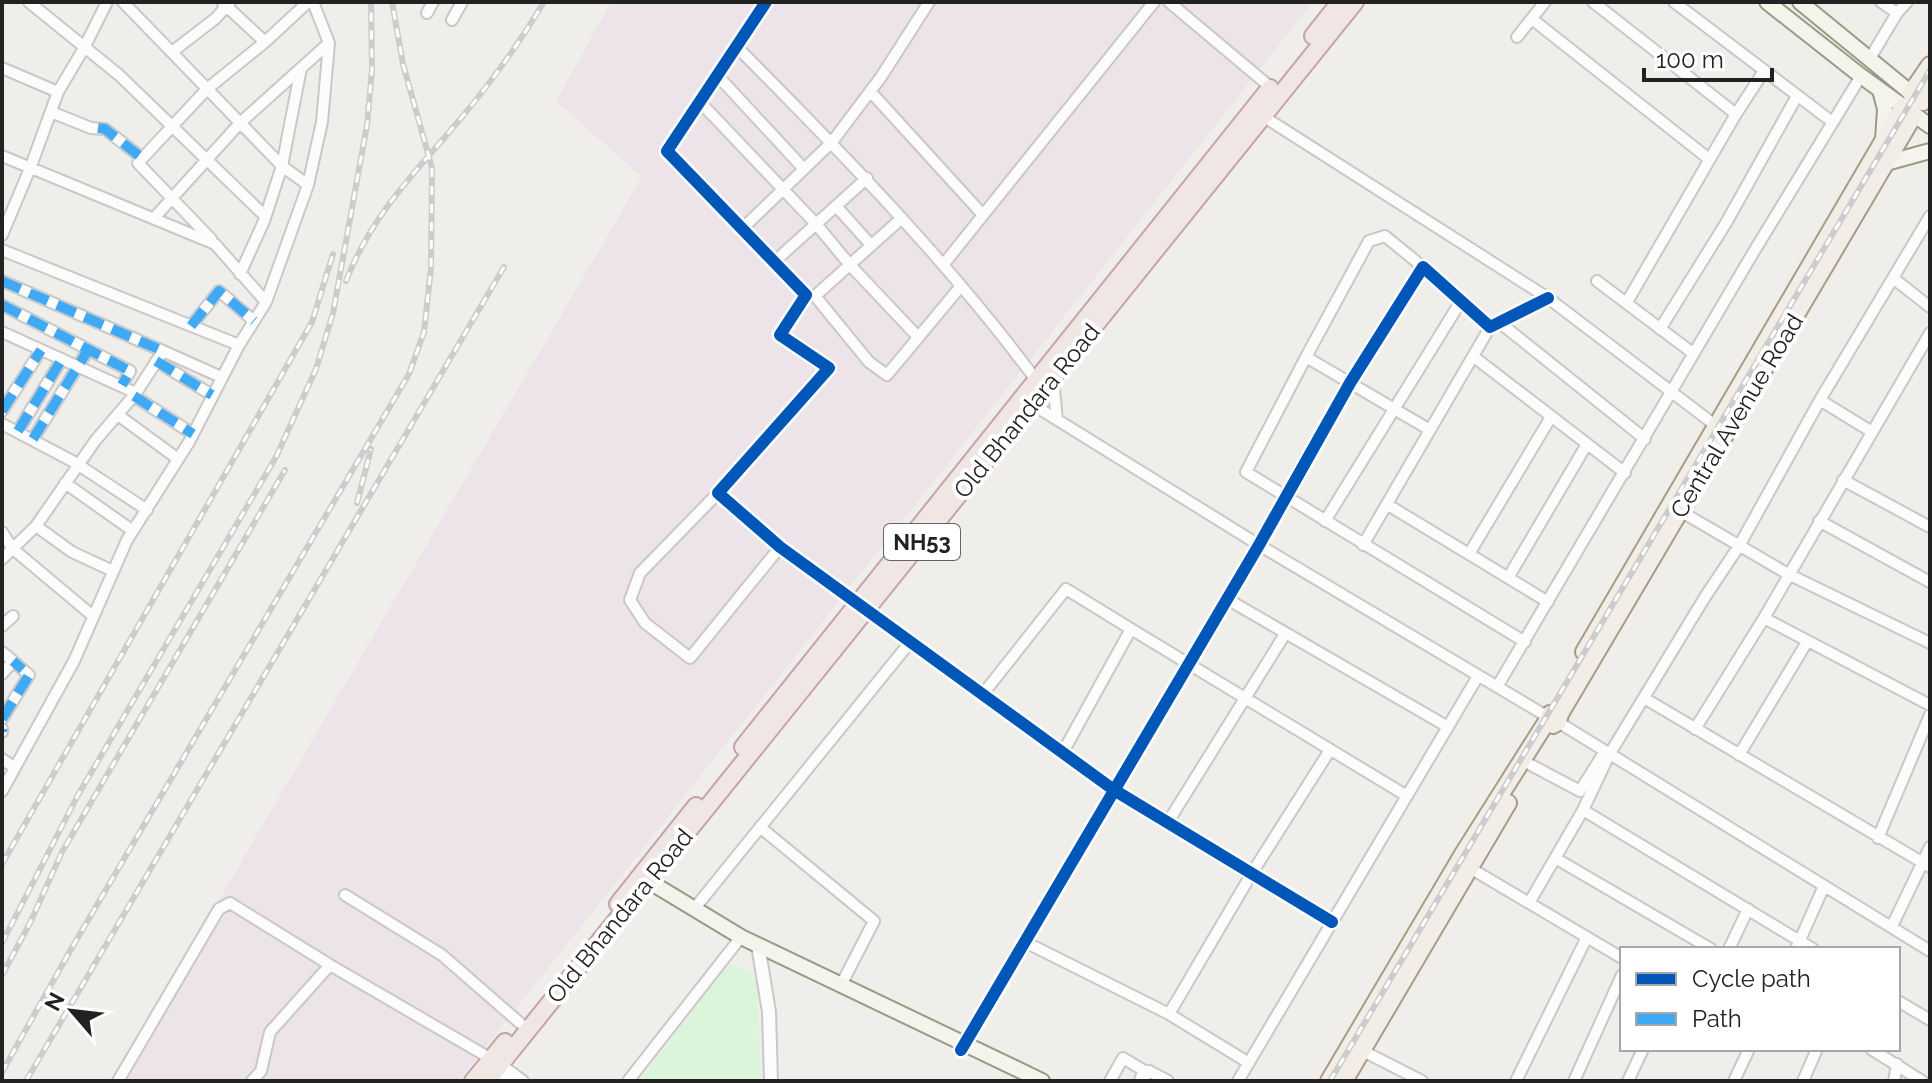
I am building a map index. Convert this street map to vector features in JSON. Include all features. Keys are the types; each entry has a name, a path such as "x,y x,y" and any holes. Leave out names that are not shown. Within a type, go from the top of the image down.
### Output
{"highway":[{"name":"NH53","path":"1333,20 1340,2"},
{"name":"Old Bhandara Road","path":"494,1070 1275,91 1333,20 1355,2"},
{"name":"NH53","path":"473,1081 494,1070 520,1023 641,883"}],"main road":[{"path":"1767,2 1861,76 1920,95"},
{"path":"1800,2 1869,60 1885,84 1883,141"},
{"path":"1885,84 1920,95"},
{"path":"1920,95 1930,126"},
{"path":"1329,1081 1463,854 1553,719 1607,611 1883,141 1920,95"},
{"name":"Central Avenue Road","path":"1344,1081 1531,765 1553,719 1886,163 1920,95"},
{"path":"1886,163 1930,151"},
{"path":"641,883 694,909 739,939"},
{"path":"641,883 758,949 963,1047 1042,1081"},
{"path":"758,949 841,985 1025,1081"}],"street":[{"path":"29,2 119,75 265,216"},
{"path":"2,235 58,92 107,2"},
{"path":"123,2 282,166 308,185"},
{"path":"2,791 74,661 133,531 193,434 221,377 266,302 308,185 322,122 329,43 311,2 207,89 138,163 266,302"},
{"path":"427,13 433,2"},
{"path":"452,20 462,2"},
{"path":"766,2 667,151 810,296 869,362 887,375 961,286"},
{"path":"742,229 832,142 929,2"},
{"path":"943,265 1154,2"},
{"path":"1169,2 1275,91"},
{"path":"1517,37 1545,2"},
{"path":"1593,2 1736,114"},
{"path":"1674,2 1831,121"},
{"path":"1881,2 1897,13"},
{"path":"1869,60 1907,2"},
{"path":"172,52 216,18 226,3 265,42"},
{"path":"1532,19 1709,159"},
{"path":"155,217 240,123 329,43"},
{"path":"736,46 867,178 993,322 1045,383 1057,420"},
{"path":"2,68 58,92"},
{"path":"240,274 282,166 301,68"},
{"path":"1627,302 1709,159 1764,71"},
{"path":"717,75 804,169"},
{"path":"1497,687 1831,121 1861,76"},
{"path":"870,91 983,215"},
{"path":"1660,329 1726,223 1797,96"},
{"path":"700,102 918,337"},
{"path":"51,112 91,128 105,129 142,158"},
{"path":"1258,113 1548,298 1715,425"},
{"path":"2,156 215,244"},
{"path":"774,262 867,178"},
{"path":"836,206 871,245"},
{"path":"1531,765 1580,791 1607,754 1739,546 1820,400 1930,216"},
{"path":"780,547 690,658 645,623 630,600 640,573 718,493 829,368 780,335 810,296 902,218"},
{"path":"1920,234 1930,242"},
{"path":"1525,642 1246,472 1369,241 1385,236 1461,301 1645,439"},
{"path":"2,250 239,345"},
{"path":"963,1047 1259,545 1350,383 1423,267"},
{"path":"1893,278 1930,307"},
{"path":"2,281 221,377"},
{"path":"1597,281 1694,354"},
{"path":"191,326 219,291 254,321"},
{"path":"1363,545 1495,325 1548,298"},
{"path":"1325,521 1461,301"},
{"path":"2,305 130,371 122,385"},
{"path":"2,332 122,385 193,434"},
{"path":"1695,729 1764,618 1930,333"},
{"path":"2,411 41,350"},
{"path":"33,439 88,350"},
{"path":"2,559 36,526 78,465 135,394 163,351"},
{"path":"1306,357 1430,430"},
{"path":"1474,357 1625,473"},
{"path":"18,431 62,359"},
{"path":"156,361 212,395"},
{"path":"1820,400 1872,432"},
{"path":"1027,401 1930,951"},
{"path":"118,415 178,459"},
{"path":"1469,554 1551,417"},
{"path":"2,424 78,465 147,510"},
{"path":"1508,578 1587,444"},
{"path":"1843,480 1930,527"},
{"path":"65,483 133,531"},
{"path":"718,493 780,547 1114,790 1332,922"},
{"path":"1388,505 1548,602"},
{"path":"1680,511 1788,574 1930,643"},
{"path":"1819,521 1930,582"},
{"path":"36,526 72,552 113,571"},
{"path":"2,532 13,549 93,616"},
{"path":"983,694 1066,589 1407,796"},
{"path":"1227,599 1448,727"},
{"path":"2,626 13,616"},
{"path":"1764,618 1930,705"},
{"path":"1063,752 1131,629"},
{"path":"1168,822 1285,634"},
{"path":"694,909 911,641"},
{"path":"1739,755 1807,642"},
{"path":"2,652 29,675 2,719"},
{"path":"2,674 13,661"},
{"path":"1238,1081 1478,676"},
{"path":"1644,698 1927,865"},
{"path":"1878,838 1930,715"},
{"path":"1169,1014 1252,873 1330,750"},
{"path":"1529,903 1583,810 1607,754"},
{"path":"2,759 15,768"},
{"path":"1583,810 1748,909 1798,945 1824,886"},
{"path":"760,827 874,921 841,985"},
{"path":"1892,926 1927,865 1930,847"},
{"path":"1555,858 1708,947"},
{"path":"1470,868 1620,957"},
{"path":"345,895 442,955 520,1023"},
{"path":"118,1081 219,909 230,903 494,1070 523,1081"},
{"path":"1730,947 1748,909"},
{"path":"1516,1081 1587,937"},
{"path":"628,1081 739,939"},
{"path":"1025,942 1169,1014 1249,1063"},
{"path":"758,949 769,1012 771,1081"},
{"path":"252,1081 261,1071 270,1032 330,965"},
{"path":"1574,1081 1620,979"},
{"path":"1900,1002 1930,1020"},
{"path":"1363,1051 1418,1080"},
{"path":"1628,1081 1642,1051"},
{"path":"1734,1081 1748,1051"},
{"path":"1803,1081 1816,1051"},
{"path":"1874,1051 1922,1081"},
{"path":"1110,1081 1120,1059 1124,1058 1143,1070 1141,1081"},
{"path":"1894,1081 1897,1064"},
{"path":"1141,1081 1149,1070 1168,1081"}],"shaded area":[{"path":"611,2 1313,2 459,1081 113,1081 642,177 556,101"}],"green space":[{"path":"732,965 748,971 757,981 761,1081 639,1081 725,969"}],"railway":[{"path":"2,943 78,795 276,457 316,369 333,313 367,125 372,70 371,2"},
{"path":"2,1072 409,374 424,332 431,268 432,168 403,64 392,2"},
{"path":"346,281 383,213 485,89 544,2"},
{"path":"1330,1081 1930,70"},
{"path":"2,864 312,322 333,254"},
{"path":"26,1081 504,267"},
{"path":"357,503 371,449"},
{"path":"2,975 62,852 285,470"}],"marked path":[{"path":"98,128 105,129 142,158"},
{"path":"2,281 163,351"},
{"path":"191,326 219,291 254,321"},
{"path":"2,305 130,371 122,385"},
{"path":"2,411 41,350"},
{"path":"33,439 88,350"},
{"path":"18,431 62,359"},
{"path":"156,361 212,395"},
{"path":"134,396 193,434"},
{"path":"2,719 29,675 13,661"}],"cycle path":[{"path":"766,2 667,151 806,295 780,335 829,368 718,493 780,547 1114,790 1332,922"},
{"path":"961,1050 1259,545 1350,383 1423,267 1490,327 1548,298"}]}
